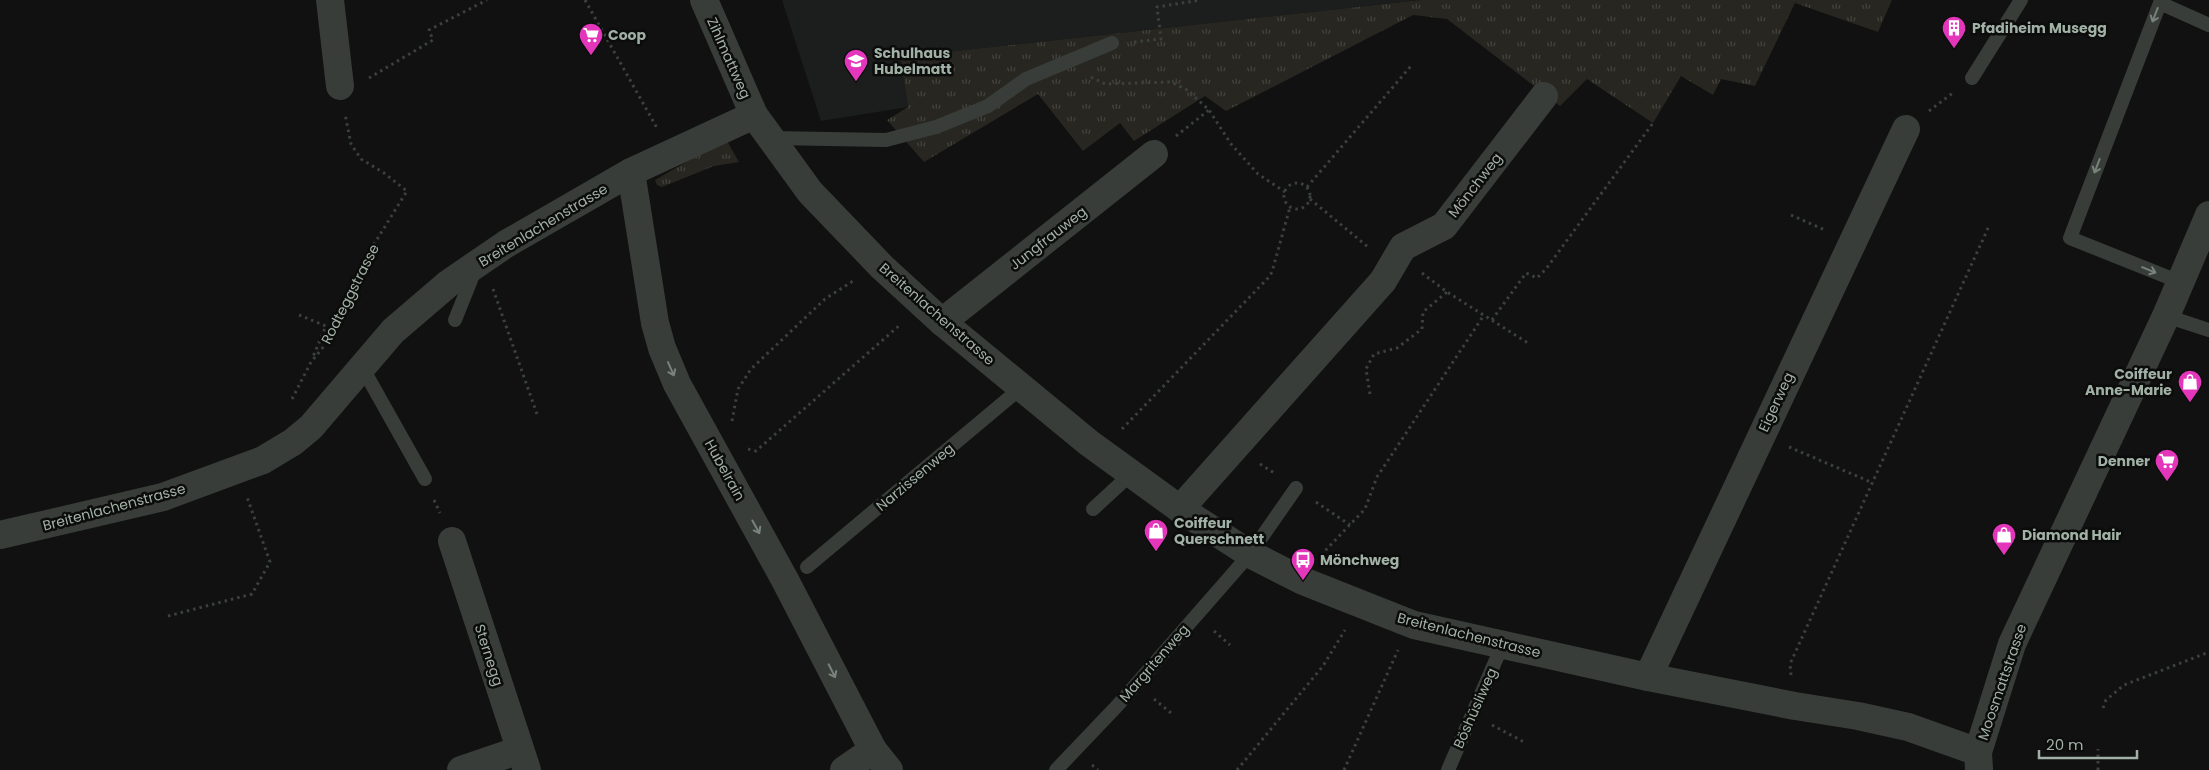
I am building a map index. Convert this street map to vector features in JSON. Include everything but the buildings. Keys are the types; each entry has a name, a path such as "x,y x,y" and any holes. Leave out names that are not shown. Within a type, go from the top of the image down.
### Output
{"street":[{"path":"330,0 353,83"},
{"name":"Zihlmattweg","path":"704,0 754,115"},
{"name":"Mönchweg","path":"1180,509 1382,281 1403,247 1444,226 1544,96"},
{"name":"Breitenlachenstrasse","path":"0,536 163,497 263,460 294,442 311,427 393,331 449,283 506,244 631,172 754,115 810,192 882,267 942,322 1089,443 1180,509 1250,554 1303,581 1414,624 1502,646 1648,677 1795,706 1858,716 1908,728 1979,761"},
{"name":"Eigerweg","path":"1648,677 1906,129"},
{"name":"Jungfrauweg","path":"942,322 1154,154"},
{"name":"Hubelrain","path":"631,172 655,322 662,348 677,384 721,448 786,580 881,760 844,770"},
{"name":"Moosmattstrasse","path":"1979,761 2012,644 2166,316 2209,215"},
{"name":"Sternegg","path":"452,541 524,760"},
{"path":"461,770 524,760"}],"lane":[{"path":"1972,78 2021,0"},
{"path":"2180,282 2070,238 2160,3 2209,25"},
{"path":"772,138 886,140 936,127 988,106 1026,79 1112,43"},
{"path":"454,320 478,263"},
{"path":"2166,316 2209,330"},
{"path":"362,366 425,479"},
{"name":"Narzissenweg","path":"808,567 1022,387"},
{"path":"1094,509 1131,474"},
{"name":"Margritenweg","path":"1056,770 1117,706 1250,554 1296,488"},
{"name":"Böshüsliweg","path":"1448,770 1502,646"}],"path":[{"path":"353,83 433,40 430,30 487,0"},
{"path":"585,0 658,130"},
{"path":"1161,39 1157,6 1201,0"},
{"path":"1070,62 1080,71 1105,84 1128,85 1171,82 1187,90 1209,110 1231,144 1258,174 1285,192"},
{"path":"1307,188 1411,66"},
{"path":"1906,129 1972,78"},
{"name":"Rodteggstrasse","path":"290,404 312,362 329,340 366,256 407,191 384,173 361,159 351,144 353,83"},
{"path":"1154,154 1209,110"},
{"path":"1492,320 1526,273 1536,278 1546,269 1653,123"},
{"path":"1310,199 1302,208 1290,207 1286,203 1285,192 1288,186 1294,183 1301,184 1307,188 1310,199 1370,249"},
{"path":"1118,433 1269,277 1290,207"},
{"path":"1791,215 1827,231"},
{"path":"1795,706 1790,664 1989,226"},
{"path":"1398,255 1447,292 1528,343"},
{"path":"478,263 491,284 538,417"},
{"path":"860,277 825,299 751,369 738,389 721,448 756,451 907,319"},
{"path":"1370,394 1366,369 1374,354 1397,348 1422,329 1423,312 1447,292"},
{"path":"299,315 326,326 312,362"},
{"path":"1315,560 1365,510 1377,477 1484,315"},
{"path":"1792,448 1873,483"},
{"path":"168,616 252,594 270,562 236,470"},
{"path":"425,479 452,541"},
{"path":"1237,770 1323,666 1350,623"},
{"path":"1344,770 1402,642"},
{"path":"2102,708 2106,700 2124,685 2209,652"},
{"path":"1472,714 1524,742"},
{"path":"2098,749 2098,770"}],"shaded area":[{"name":"Schulhaus Hubelmatt","path":"782,0 1419,0 902,57 908,107 821,121"}],"green space":[{"path":"1421,0 1892,0 1878,32 1795,3 1755,86 1721,79 1713,95 1681,76 1653,123 1587,79 1560,106 1447,19 1413,15 1226,111 1205,96 1134,141 1120,123 1083,151 1038,94 924,162 887,120 908,107 901,57"},
{"path":"727,141 739,162 714,166 662,187 657,185 655,180 721,142"}],"place":[{"name":"Pfadiheim Musegg","path":"1954,49"},
{"name":"Coop","path":"591,56"},
{"name":"Schulhaus Hubelmatt","path":"856,82"},
{"name":"Coiffeur Anne-Marie","path":"2190,403"},
{"name":"Denner","path":"2167,482"},
{"name":"Coiffeur Querschnett","path":"1156,552"},
{"name":"Diamond Hair","path":"2004,556"},
{"name":"Mönchweg","path":"1303,581"}]}
